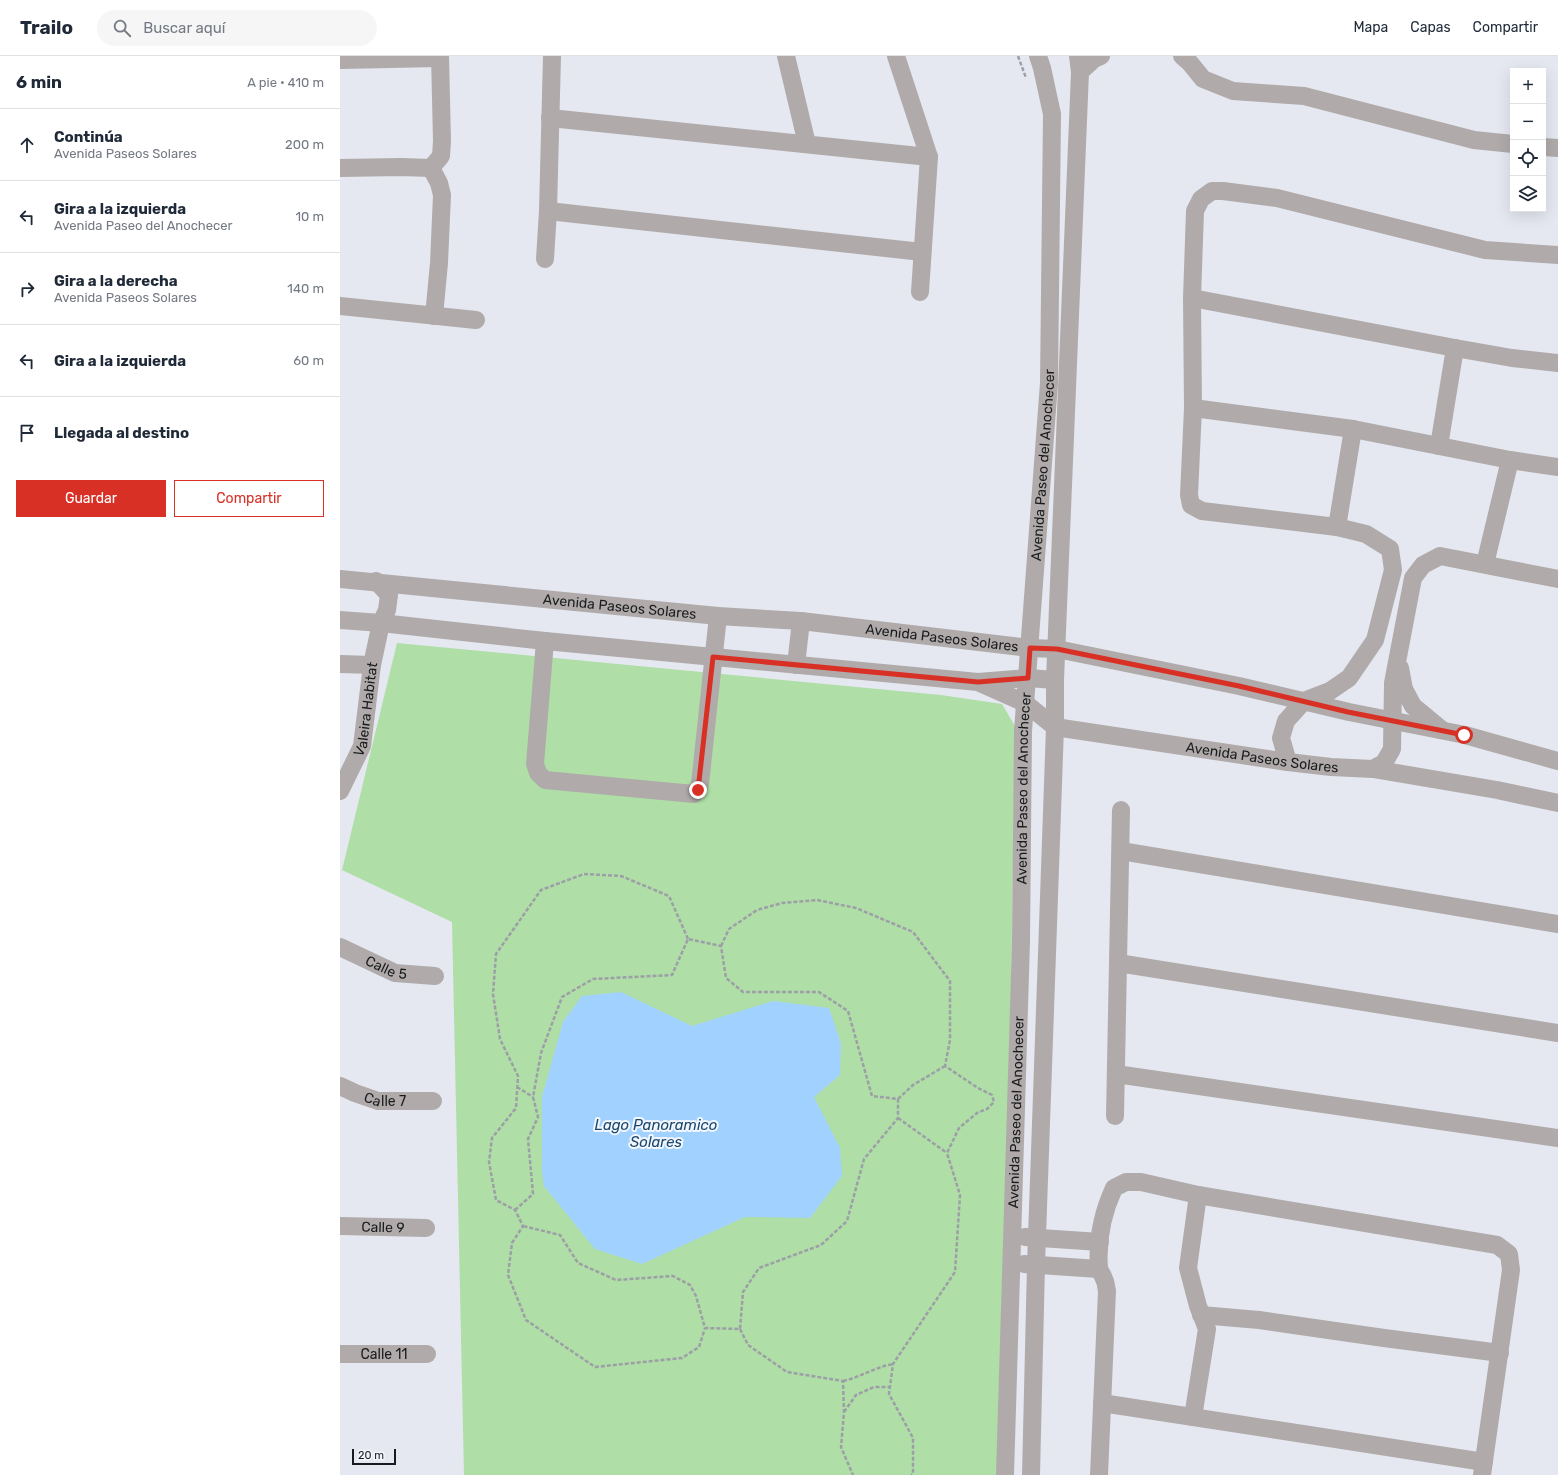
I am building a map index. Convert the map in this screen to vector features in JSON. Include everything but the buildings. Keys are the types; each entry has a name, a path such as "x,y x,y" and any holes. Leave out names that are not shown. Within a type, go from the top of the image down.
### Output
{"street":[{"path":"545,259 548,211 552,56"},
{"path":"786,56 807,144"},
{"path":"896,56 929,157 920,292"},
{"name":"Avenida Paseo del Anochecer","path":"1005,1475 1021,941 1023,731 1049,383 1052,114 1038,56"},
{"path":"1079,64 1101,56"},
{"path":"1182,56 1203,79 1233,91 1304,96 1474,140 1510,144"},
{"path":"340,60 440,57 441,156 431,168"},
{"name":"Avenida Paseo del Anochecer","path":"1031,1475 1036,1237 1055,728 1055,680 1079,64"},
{"path":"550,118 929,157"},
{"path":"1546,147 1558,148"},
{"path":"340,168 431,168"},
{"path":"431,168 442,195 439,263 434,316"},
{"path":"1288,762 1281,738 1286,721 1304,701 1330,691 1349,678 1375,640 1393,570 1390,549 1366,534 1336,527 1202,511 1191,506 1189,495 1193,408 1192,298 1195,211 1201,199 1212,191 1223,190 1276,198 1485,250 1558,256"},
{"path":"548,211 922,252"},
{"path":"1192,298 1455,348 1512,358 1558,363"},
{"path":"340,306 476,320"},
{"path":"1439,446 1455,348"},
{"path":"1193,408 1353,429 1510,460 1558,467"},
{"path":"1336,527 1353,429"},
{"path":"1485,564 1510,460"},
{"path":"1373,769 1384,763 1392,749 1394,683 1413,578 1423,564 1440,556 1558,579"},
{"name":"Avenida Paseos Solares","path":"340,579 376,581 718,616 801,621 1030,648 1057,649 1239,686 1392,721 1464,735 1558,760"},
{"name":"Valeira Habitat","path":"340,791 362,746 372,665 381,623 387,610 388,595 376,581"},
{"path":"545,641 535,764 538,774 545,780 694,794 698,790 700,784 718,616"},
{"path":"340,620 978,682 1028,678 1055,680"},
{"path":"796,665 801,621"},
{"path":"1399,658 1404,689 1413,706 1442,731"},
{"path":"340,664 372,665"},
{"path":"978,682 1025,703 1055,728"},
{"name":"Avenida Paseos Solares","path":"1055,728 1288,762 1331,767 1373,769 1497,790 1558,803"},
{"path":"1115,1116 1121,810"},
{"path":"1120,851 1558,924"},
{"name":"Calle 5","path":"340,947 395,973 435,976"},
{"path":"1118,963 1558,1033"},
{"path":"1116,1074 1558,1138"},
{"name":"Calle 7","path":"340,1086 378,1101 433,1102"},
{"path":"1099,1475 1102,1403 1107,1291 1105,1280 1099,1269 1100,1242 1108,1200 1114,1188 1126,1182 1141,1182 1198,1195 1497,1245 1509,1254 1511,1270 1483,1469 1192,1417 1102,1403"},
{"path":"1192,1417 1207,1329 1198,1306 1188,1268 1198,1195"},
{"name":"Calle 9","path":"340,1226 426,1228"},
{"path":"1012,1237 1036,1237 1100,1242"},
{"path":"1011,1263 1099,1269"},
{"path":"1201,1315 1259,1320 1500,1354"},
{"name":"Calle 11","path":"340,1354 427,1354"}],"path":[{"path":"515,1210 533,1194 528,1139 538,1118 533,1097 541,1053 562,997 593,979 672,975 688,939 669,896 621,876 584,874 541,890 496,954 493,994 500,1039 518,1076 516,1108 492,1138 488,1162 496,1200 515,1210 522,1226"},
{"path":"818,900 856,908 913,932 950,981 950,1040 945,1066 913,1086 898,1098 872,1096 848,1011 819,992 743,992 726,978 721,946 729,929 757,910 782,903 818,900"},
{"path":"688,939 721,946"},
{"path":"945,1066 978,1088 992,1095 994,1102 987,1109 976,1113 959,1128 947,1153"},
{"path":"517,1088 533,1097"},
{"path":"893,1364 882,1366 858,1378 843,1381 787,1372 748,1345 740,1329 743,1292 759,1268 821,1245 847,1221 864,1159 898,1118 898,1098"},
{"path":"898,1118 947,1153 960,1195 956,1272 893,1364 890,1394 913,1438 913,1474 911,1475"},
{"path":"522,1226 560,1235 578,1263 616,1280 674,1276 690,1285 696,1296 704,1328 699,1347 682,1358 595,1366 526,1320 508,1275 512,1243 522,1226"},
{"path":"704,1328 740,1329"},
{"path":"843,1381 844,1412 841,1447 854,1475"},
{"path":"844,1412 856,1395 874,1387 890,1387"}],"green space":[{"path":"397,643 941,695 1002,704 1015,726 1004,1475 464,1475 452,922 342,870"}],"water":[{"name":"Lago Panoramico Solares","path":"621,992 692,1026 773,1001 829,1008 841,1043 840,1075 814,1097 840,1148 842,1176 810,1218 745,1217 642,1264 595,1249 544,1186 542,1171 542,1097 563,1022 582,996"}],"route":[{"path":"698,790 700,784 713,657 978,682 1028,678 1030,648 1057,649 1239,686 1348,712 1464,735"}]}
